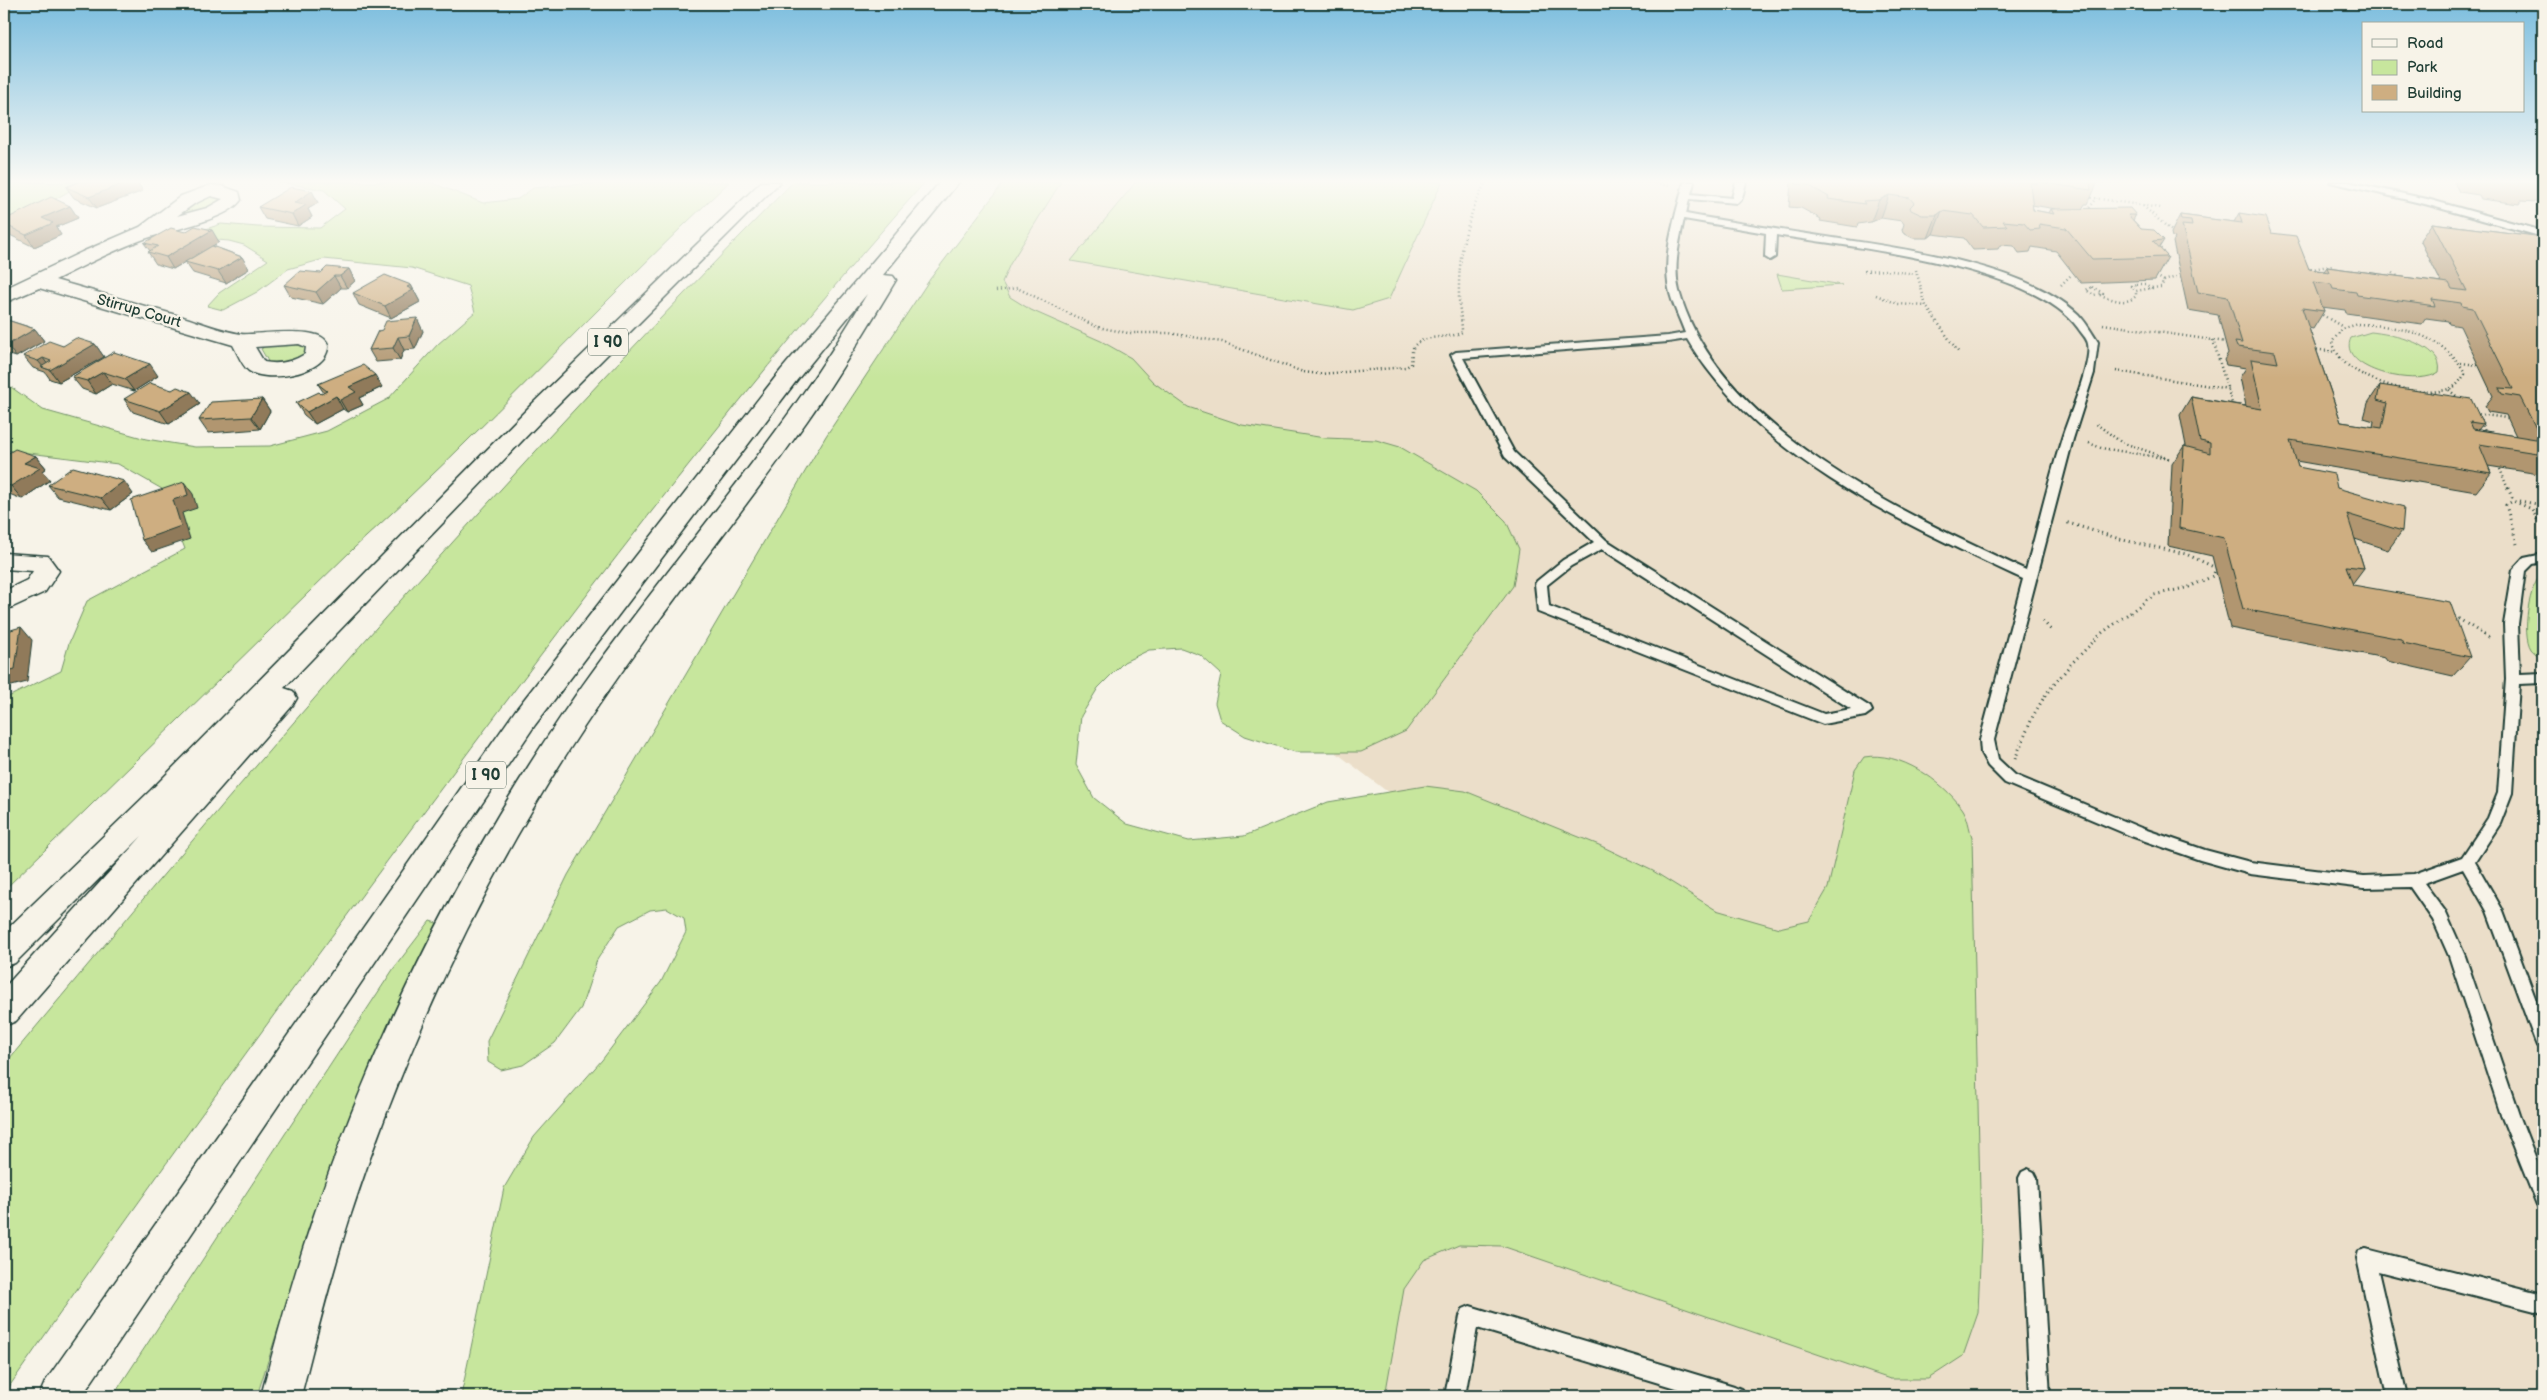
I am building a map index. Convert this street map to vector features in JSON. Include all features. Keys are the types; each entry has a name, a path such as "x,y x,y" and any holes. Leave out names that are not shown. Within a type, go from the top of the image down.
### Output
{"main road":[{"path":"4,297 111,247"},
{"name":"I 90","path":"4,1011 540,409 705,247"},
{"name":"I 90","path":"60,1396 525,718 789,375 896,247"},
{"path":"281,1396 300,1316 347,1171 387,1064 430,968 510,819 574,719 832,368 908,247"},
{"name":"Stirrup Court","path":"38,281 241,341"},
{"path":"4,953 160,798 540,409"},
{"path":"4,561 38,562 46,571 36,586 4,602"}],"lane":[{"path":"1674,247 1672,267 1674,289 1689,335 1725,386 1793,447 1871,498 2030,578"},
{"path":"1770,247 1770,257"},
{"path":"1872,247 1916,254 1971,266 2027,286 2057,304 2078,320 2094,343 2093,361 2077,405 1987,740 1987,754 1994,766 2010,779 2136,832 2205,856 2250,868 2364,882 2414,880 2466,861 2480,844 2495,820 2505,793 2512,679 2511,624 2519,570 2528,561 2543,558"},
{"path":"1602,543 1567,564 1541,584 1543,609 1823,719 1865,711 1602,543 1508,454 1456,355 1668,339 1689,335"},
{"path":"2512,679 2543,678"},
{"path":"2466,861 2494,909 2543,1041"},
{"path":"2414,880 2439,916 2457,956 2510,1115 2543,1200"},
{"path":"2028,1178 2040,1396"},
{"path":"2397,1396 2366,1258 2543,1304"},
{"path":"1455,1396 1470,1316 1734,1396"}],"path":[{"path":"996,291 1016,288 1025,291 1083,320 1112,331 1169,333 1222,342 1303,372 1320,374 1406,367 1411,364 1413,348 1418,342 1454,337 1462,332 1459,299 1462,247"},
{"path":"2157,247 2163,250 2167,259 2164,261"},
{"path":"2301,271 2334,265"},
{"path":"1916,266 1916,274 1926,306 1959,353"},
{"path":"1864,271 1885,270 1916,274"},
{"path":"2148,272 2164,281"},
{"path":"2393,273 2406,282"},
{"path":"2060,286 2072,274"},
{"path":"2136,291 2161,287 2164,281 2176,276"},
{"path":"2136,291 2132,288 2132,284 2141,283 2152,288"},
{"path":"2100,295 2102,292 2096,288 2087,289 2090,294 2119,301 2129,301 2135,298 2136,291"},
{"path":"1876,295 1898,304 1926,306"},
{"path":"2315,307 2318,313 2326,320 2344,327 2376,324 2417,334 2443,347 2461,363 2465,374 2461,383 2449,390 2423,392 2385,384 2351,368 2335,352 2332,342 2335,334 2344,327"},
{"path":"2102,324 2226,342"},
{"path":"2213,340 2229,389 2235,416"},
{"path":"2307,348 2335,352"},
{"path":"2461,363 2478,365"},
{"path":"2116,371 2229,389"},
{"path":"2449,390 2463,402"},
{"path":"2470,408 2478,414 2507,418"},
{"path":"2478,414 2487,438"},
{"path":"2094,423 2108,435 2129,447 2170,459"},
{"path":"2089,443 2101,448 2180,461"},
{"path":"2500,469 2513,500 2532,509 2543,532"},
{"path":"2518,544 2506,505 2513,500 2543,505"},
{"path":"2013,764 2036,710 2062,675 2082,654 2119,620 2150,597 2167,590 2188,588 2213,576 2216,568 2207,562 2064,522"},
{"path":"2450,614 2494,641"},
{"path":"2043,621 2052,631"}],"shaded area":[{"path":"1006,247 2543,247 2543,1396 1368,1396 1389,793 1055,538 954,313"}],"green space":[{"path":"248,247 661,247 450,458 354,548 4,890 4,699 61,671 69,643 87,601 185,549 162,489 118,464 4,450 4,382 43,410 146,439 195,447 270,446 327,431 388,399 438,344 475,312 468,286 412,268 324,259 288,269 257,292 223,310 207,306 219,293 268,260"},
{"path":"729,247 869,247 738,403 559,631 387,861 221,1088 4,1394 4,1065 225,802 360,647 542,444"},
{"path":"954,247 1020,247 1002,282 1010,297 1031,310 1101,341 1131,358 1153,382 1188,407 1242,425 1325,438 1376,440 1400,447 1476,491 1506,521 1519,549 1513,586 1406,731 1361,752 1295,752 1245,736 1220,720 1215,703 1221,674 1200,655 1181,648 1149,650 1124,662 1098,688 1081,716 1076,765 1094,798 1127,824 1189,841 1244,836 1328,802 1425,786 1465,791 1599,845 1653,871 1716,910 1779,928 1809,921 1828,888 1855,770 1864,757 1878,756 1905,763 1919,770 1943,787 1964,811 1972,837 1981,1237 1978,1313 1963,1356 1928,1379 1890,1379 1502,1246 1459,1245 1424,1260 1404,1289 1385,1396 461,1396 504,1188 534,1137 602,1060 661,982 686,932 684,918 667,908 650,910 619,926 597,960 581,1008 555,1043 523,1065 501,1070 488,1062 487,1041 568,875 826,436 930,279"},
{"path":"1082,247 1412,247 1389,299 1353,310 1071,261"},
{"path":"1777,274 1842,285 1782,289"},
{"path":"2371,332 2402,338 2425,348 2434,354 2439,362 2439,372 2414,378 2381,373 2366,367 2355,359 2350,349 2351,338"},
{"path":"298,344 307,347 305,354 280,365 269,363 261,349 266,346"},
{"path":"2543,573 2543,659 2531,649 2528,642 2527,621 2530,597 2538,578"},
{"path":"430,921 440,924 368,1075 278,1329 257,1396 113,1396 394,968"}],"building":[{"path":"156,247 182,247 166,257 148,252"},
{"path":"210,247 216,247 242,257 218,271 185,262"},
{"path":"2082,247 2159,247 2168,257 2092,259"},
{"path":"2187,247 2300,247 2309,269 2329,272 2327,267 2449,283 2452,289 2467,291 2445,247 2543,247 2543,454 2479,444 2491,473 2290,440 2298,467 2334,474 2337,488 2404,507 2402,531 2347,514 2364,568 2346,566 2353,585 2450,602 2470,657 2403,643 2401,639 2243,609 2224,538 2179,528 2184,446 2210,453 2210,443 2200,441 2191,397 2262,409 2251,359 2278,363 2275,352 2237,347 2235,342 2242,343 2228,297 2198,292","holes":["2313,282 2331,284 2333,289 2356,292 2357,295 2435,306 2432,299 2461,303 2462,306 2473,308 2513,389 2499,388 2502,394 2520,397 2542,440 2473,429 2470,422 2483,424 2471,399 2380,385 2377,400 2387,403 2382,428 2341,422 2302,308 2324,311"]},
{"path":"327,267 349,269 340,276 334,276 316,292 284,285 300,271 321,273"},
{"path":"385,275 411,285 407,287 413,290 385,306 353,293"},
{"path":"417,318 409,336 398,337 393,348 369,350 378,331 382,330 386,321"},
{"path":"4,319 35,329 7,345 4,344"},
{"path":"76,338 95,344 50,370 41,367 51,361 43,358 38,361 23,356 49,341 63,346"},
{"path":"114,352 150,364 125,379 103,372 87,381 72,377"},
{"path":"363,365 375,375 349,387 356,392 340,400 336,396 307,412 296,403 319,392 321,394 327,391 318,384"},
{"path":"150,383 172,390 177,387 191,392 160,411 124,399"},
{"path":"262,399 251,417 199,420 211,402"},
{"path":"15,449 36,456 24,463 40,468 11,486 4,484 4,456"},
{"path":"73,467 124,481 101,498 48,485"},
{"path":"184,482 188,495 173,500 181,526 142,540 131,500"},
{"path":"21,627 15,669 4,672 4,632"}]}
